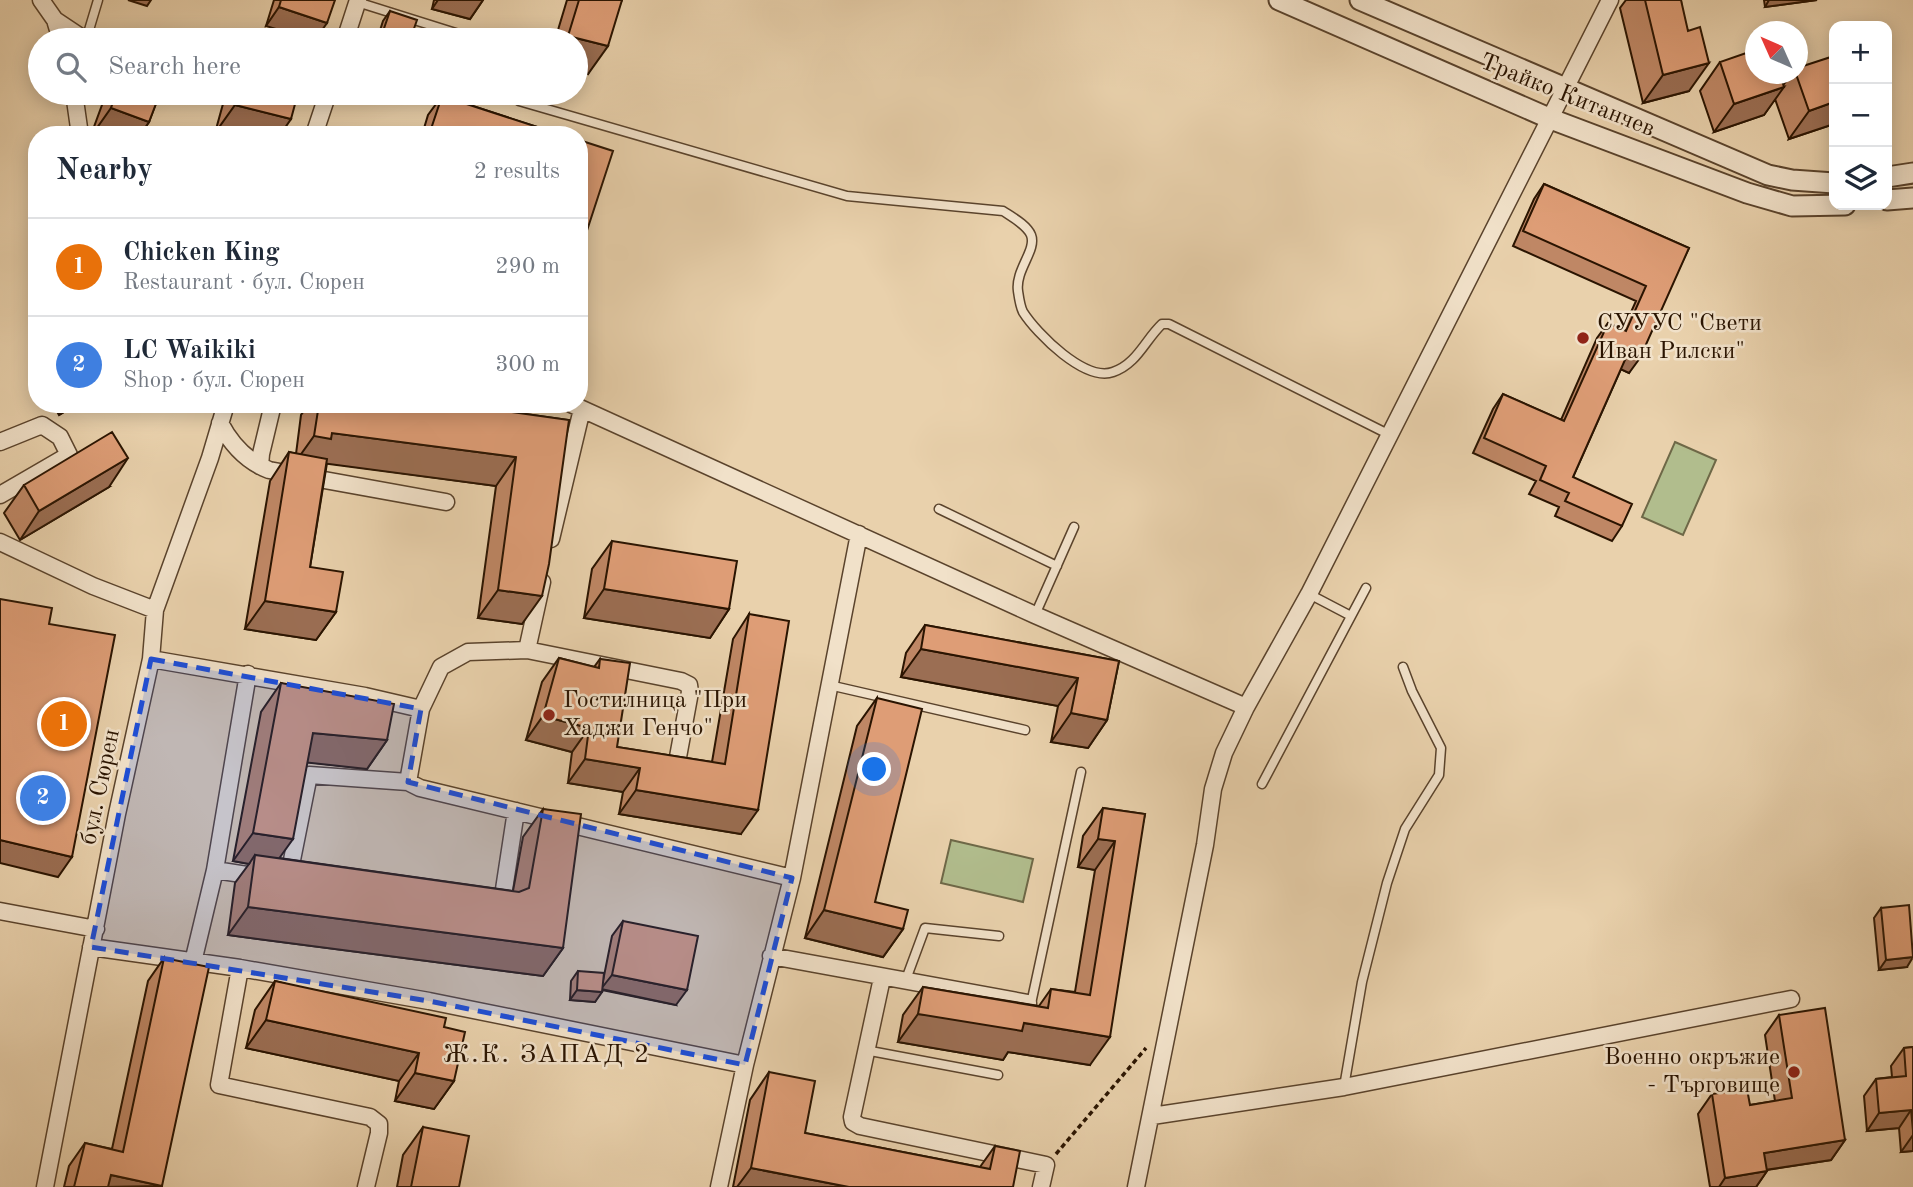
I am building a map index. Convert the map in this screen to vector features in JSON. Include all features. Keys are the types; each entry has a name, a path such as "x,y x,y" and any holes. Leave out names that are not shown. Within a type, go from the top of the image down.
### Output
{"street":[{"path":"41,0 57,28"},
{"name":"Трайко Китанчев","path":"1279,0 1551,119 1747,193 1792,206 1829,205"},
{"name":"Трайко Китанчев","path":"1360,0 1768,174 1792,180 1829,183"},
{"path":"1136,1187 1205,845 1213,789 1224,753 1246,707 1309,594 1610,0"},
{"path":"349,28 358,1"},
{"path":"55,20 67,28"},
{"path":"75,105 78,126"},
{"path":"317,126 324,105"},
{"path":"1892,176 1913,173"},
{"path":"1892,200 1913,198"},
{"path":"588,412 1035,615 1246,707"},
{"name":"бул. Сюрен","path":"45,1187 117,814 151,659 155,610 223,413"},
{"path":"260,466 271,413"},
{"path":"527,650 574,439 576,413"},
{"path":"220,423 230,443 260,466 285,474 446,502"},
{"path":"0,442 42,425 60,437 69,455 0,495"},
{"path":"555,434 574,439"},
{"path":"719,1187 744,1065 792,878 859,534"},
{"path":"0,542 93,586 155,610"},
{"path":"408,782 421,709 442,667 468,652 527,650 681,681 688,685 690,692 678,757"},
{"path":"151,659 248,674 421,709"},
{"path":"193,962 215,870 248,674"},
{"path":"215,870 295,881 309,775 408,782 420,788 792,878"},
{"path":"488,908 501,910 516,811"},
{"path":"0,911 96,929"},
{"path":"92,947 240,968 429,1002 744,1065"},
{"path":"771,956 1028,1003"},
{"path":"240,968 219,1084 370,1117 379,1124 379,1133 366,1187"},
{"path":"882,978 865,1050 853,1122 860,1126 1046,1165 1041,1187"},
{"path":"1152,1116 1344,1087 1791,999"}],"lane":[{"path":"89,28 98,0"},
{"path":"358,1 441,28"},
{"path":"533,105 847,196 1003,211 1021,223 1031,235 1032,248 1018,276 1017,290 1021,309 1058,349 1084,369 1105,374 1116,371 1142,351 1162,324 1169,324 1390,435"},
{"path":"939,509 1057,566"},
{"path":"1035,615 1074,527"},
{"path":"1262,784 1366,588"},
{"path":"1309,594 1351,616"},
{"path":"1344,1087 1362,982 1387,883 1405,829 1439,775 1441,748 1403,667"},
{"path":"829,685 1025,730"},
{"path":"1028,1003 1032,999 1081,772"},
{"path":"905,982 925,928 999,936"},
{"path":"865,1050 998,1075"}],"path":[{"path":"1046,1165 1129,1065 1169,1024"}],"highlighted area":[{"path":"151,659 421,709 408,782 792,878 745,1065 429,1001 91,947"}],"green space":[{"path":"1675,442 1716,460 1683,535 1642,517"},
{"path":"951,840 1033,859 1023,902 941,883"}],"building":[{"path":"281,0 335,0 327,23 279,7"},
{"path":"579,0 622,0 608,46 588,41 588,28 570,28"},
{"path":"1645,0 1681,0 1688,31 1700,27 1709,63 1663,75"},
{"path":"390,11 417,20 414,28 384,28"},
{"path":"1745,53 1745,84 1783,84 1784,87 1734,104 1720,62"},
{"path":"1829,58 1829,104 1809,111 1800,84 1808,84 1808,64"},
{"path":"112,105 155,105 149,122 111,108"},
{"path":"235,105 295,105 291,119"},
{"path":"439,105 470,105 534,126 432,126"},
{"path":"588,143 613,151 588,227"},
{"path":"1544,184 1689,248 1640,358 1628,353 1573,477 1632,504 1622,526 1565,501 1569,493 1540,480 1546,466 1484,438 1503,394 1564,421 1608,323 1626,331 1646,286 1523,231"},
{"path":"318,413 519,413 569,420 542,596 498,590 516,457 332,433 331,439 314,436"},
{"path":"112,432 128,458 39,511 24,485"},
{"path":"289,452 327,459 310,567 343,572 336,612 265,601"},
{"path":"612,541 737,561 729,609 604,589"},
{"path":"0,599 52,608 49,624 115,635 72,857 0,840"},
{"path":"749,614 789,621 758,810 636,790 640,768 585,759 589,728 543,716 559,658 599,668 600,659 630,663 617,747 725,764"},
{"path":"925,625 1119,661 1107,720 1071,713 1078,678 921,649"},
{"path":"281,683 394,704 387,740 313,733 293,839 253,833"},
{"path":"877,698 922,709 875,902 908,910 903,929 824,910"},
{"path":"1103,808 1145,814 1110,1037 1024,1023 1022,1031 918,1014 923,987 1048,1008 1051,989 1090,995 1115,841 1098,839"},
{"path":"543,809 581,814 563,948 248,907 255,855 519,892 529,888"},
{"path":"1909,905 1913,957 1886,960 1881,908"},
{"path":"623,921 698,936 687,990 612,975"},
{"path":"164,958 209,967 162,1186 111,1175 108,1187 74,1187 85,1143 123,1152"},
{"path":"578,971 604,973 602,992 577,990"},
{"path":"275,981 446,1018 444,1027 465,1032 454,1081 415,1073 419,1053 266,1020"},
{"name":"Военно окръжие - Търговище","path":"1825,1008 1845,1140 1764,1153 1767,1171 1725,1178 1712,1094 1747,1089 1750,1105 1792,1098 1779,1015"},
{"path":"1913,1047 1913,1131 1911,1110 1879,1113 1876,1079 1906,1076 1904,1048"},
{"path":"769,1072 815,1081 805,1133 990,1169 995,1146 1020,1151 1013,1187 849,1187 751,1168"},
{"path":"423,1127 469,1136 459,1187 411,1187"}],"place":[{"name":"СУУУС \"Свети Иван Рилски\"","path":"1583,338"},
{"name":"Гостилница \"При Хаджи Генчо\"","path":"549,715"},
{"name":"Chicken King","path":"64,724"},
{"name":"LC Waikiki","path":"43,798"},
{"name":"Военно окръжие - Търговище","path":"1794,1072"}],"district":[{"name":"Ж.К. ЗАПАД 2","path":"547,1055"}]}
